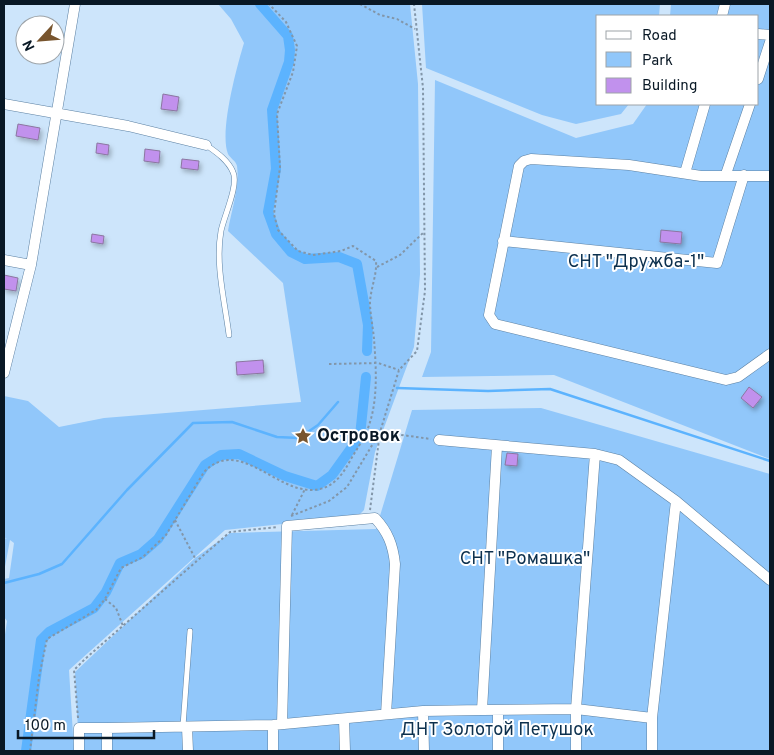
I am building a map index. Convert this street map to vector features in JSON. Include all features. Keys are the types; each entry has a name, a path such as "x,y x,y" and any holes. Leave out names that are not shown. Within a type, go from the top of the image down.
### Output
{"street":[{"path":"4,373 31,266 75,4"},
{"path":"759,76 770,42"},
{"path":"4,104 56,112 206,144"},
{"path":"685,173 705,105"},
{"path":"726,174 750,105"},
{"path":"770,176 726,174 701,176 629,165 531,159 524,161 520,166 489,315 495,324 726,380 738,377 770,354"},
{"path":"504,241 718,263 744,175"},
{"path":"4,260 31,266"},
{"path":"439,440 595,454 619,460 676,501 770,580"},
{"path":"482,710 497,446"},
{"path":"576,751 576,709 595,454"},
{"path":"652,751 652,718 676,501"},
{"path":"273,751 277,724 287,526 375,518 384,528 393,546 394,564 386,714"},
{"path":"79,751 79,728 277,724 423,711 576,709 652,718"},
{"path":"498,710 498,751"},
{"path":"423,711 424,751"},
{"path":"344,719 345,751"},
{"path":"185,727 188,751"},
{"path":"107,728 108,751"}],"lane":[{"path":"206,144 220,154 234,173 233,192 221,233 221,267 228,336"},
{"path":"185,727 190,631"}],"path":[{"path":"30,751 39,677 47,639 96,610 105,600 122,568 143,557 166,535 204,472 212,464 224,459 234,459 305,489 321,489 332,485 347,466 364,436 374,406 375,363 370,303 377,266 376,261 352,246 341,251 313,255 298,251 278,230 274,214 280,167 277,114 293,72 297,46 286,22 269,4"},
{"path":"360,4 380,15 397,19 415,29"},
{"path":"370,519 380,432 399,370 417,350 425,291 423,88 415,29 414,4"},
{"path":"377,266 400,255 424,232"},
{"path":"329,364 375,363 399,370"},
{"path":"380,432 439,440"},
{"path":"292,514 329,501 347,487 380,432"},
{"path":"79,728 74,670 196,560 230,532 287,526 305,489"},
{"path":"175,519 196,560"},
{"path":"105,600 116,608 123,626"}],"green space":[{"path":"218,4 410,4 418,84 420,274 414,347 375,452 364,510 358,516 225,530 69,670 74,751 4,751 4,641 7,621 4,617 4,579 9,578 14,543 10,540 4,572 4,538 7,539 4,537 4,396 28,401 59,427 104,418 301,402 283,283 228,231 238,174 236,164 228,154 226,144 227,115 244,43 231,19"},
{"path":"422,4 660,4 659,15 596,15 596,105 628,105 621,114 576,124 542,115 426,68"},
{"name":"СНТ \"Дружба-1\"","path":"671,4 770,4 770,459 554,375 422,377 431,352 435,80 576,138 633,124 646,105 759,105 759,15 670,15"},
{"name":"СНТ \"Ромашка\"","path":"541,408 770,474 770,751 79,751 75,672 195,558 230,533 376,529 412,410"}],"building":[{"path":"163,94 179,97 177,111 161,109"},
{"path":"18,124 40,128 38,140 16,136"},
{"path":"97,143 109,145 108,155 96,153"},
{"path":"145,149 160,151 159,163 144,161"},
{"path":"182,159 199,161 198,170 181,168"},
{"path":"661,230 682,232 681,244 660,242"},
{"path":"92,234 104,236 103,244 91,242"},
{"path":"4,275 18,278 16,291 4,289"},
{"path":"263,360 264,373 237,375 236,362"},
{"path":"749,387 762,397 753,408 741,398"},
{"path":"507,453 518,454 517,466 505,465"}],"waterway":[{"path":"260,4 288,36 290,50 289,62 272,110 276,169 268,212 276,234 291,252 305,259 339,257 357,264 368,325 367,351"},
{"path":"26,751 41,640 49,632 94,608 106,592 120,563 141,554 158,539 205,465 221,455 239,454 285,476 317,486 332,475 360,436 366,377"},
{"path":"397,388 488,391 550,389 770,461"},
{"path":"4,583 39,574 62,564 127,490 193,423 232,422 277,437 299,438 318,425 338,402"}],"place":[{"name":"Островок","path":"303,436"}],"park label":[{"name":"ДНТ Золотой Петушок","path":"497,730"}]}
